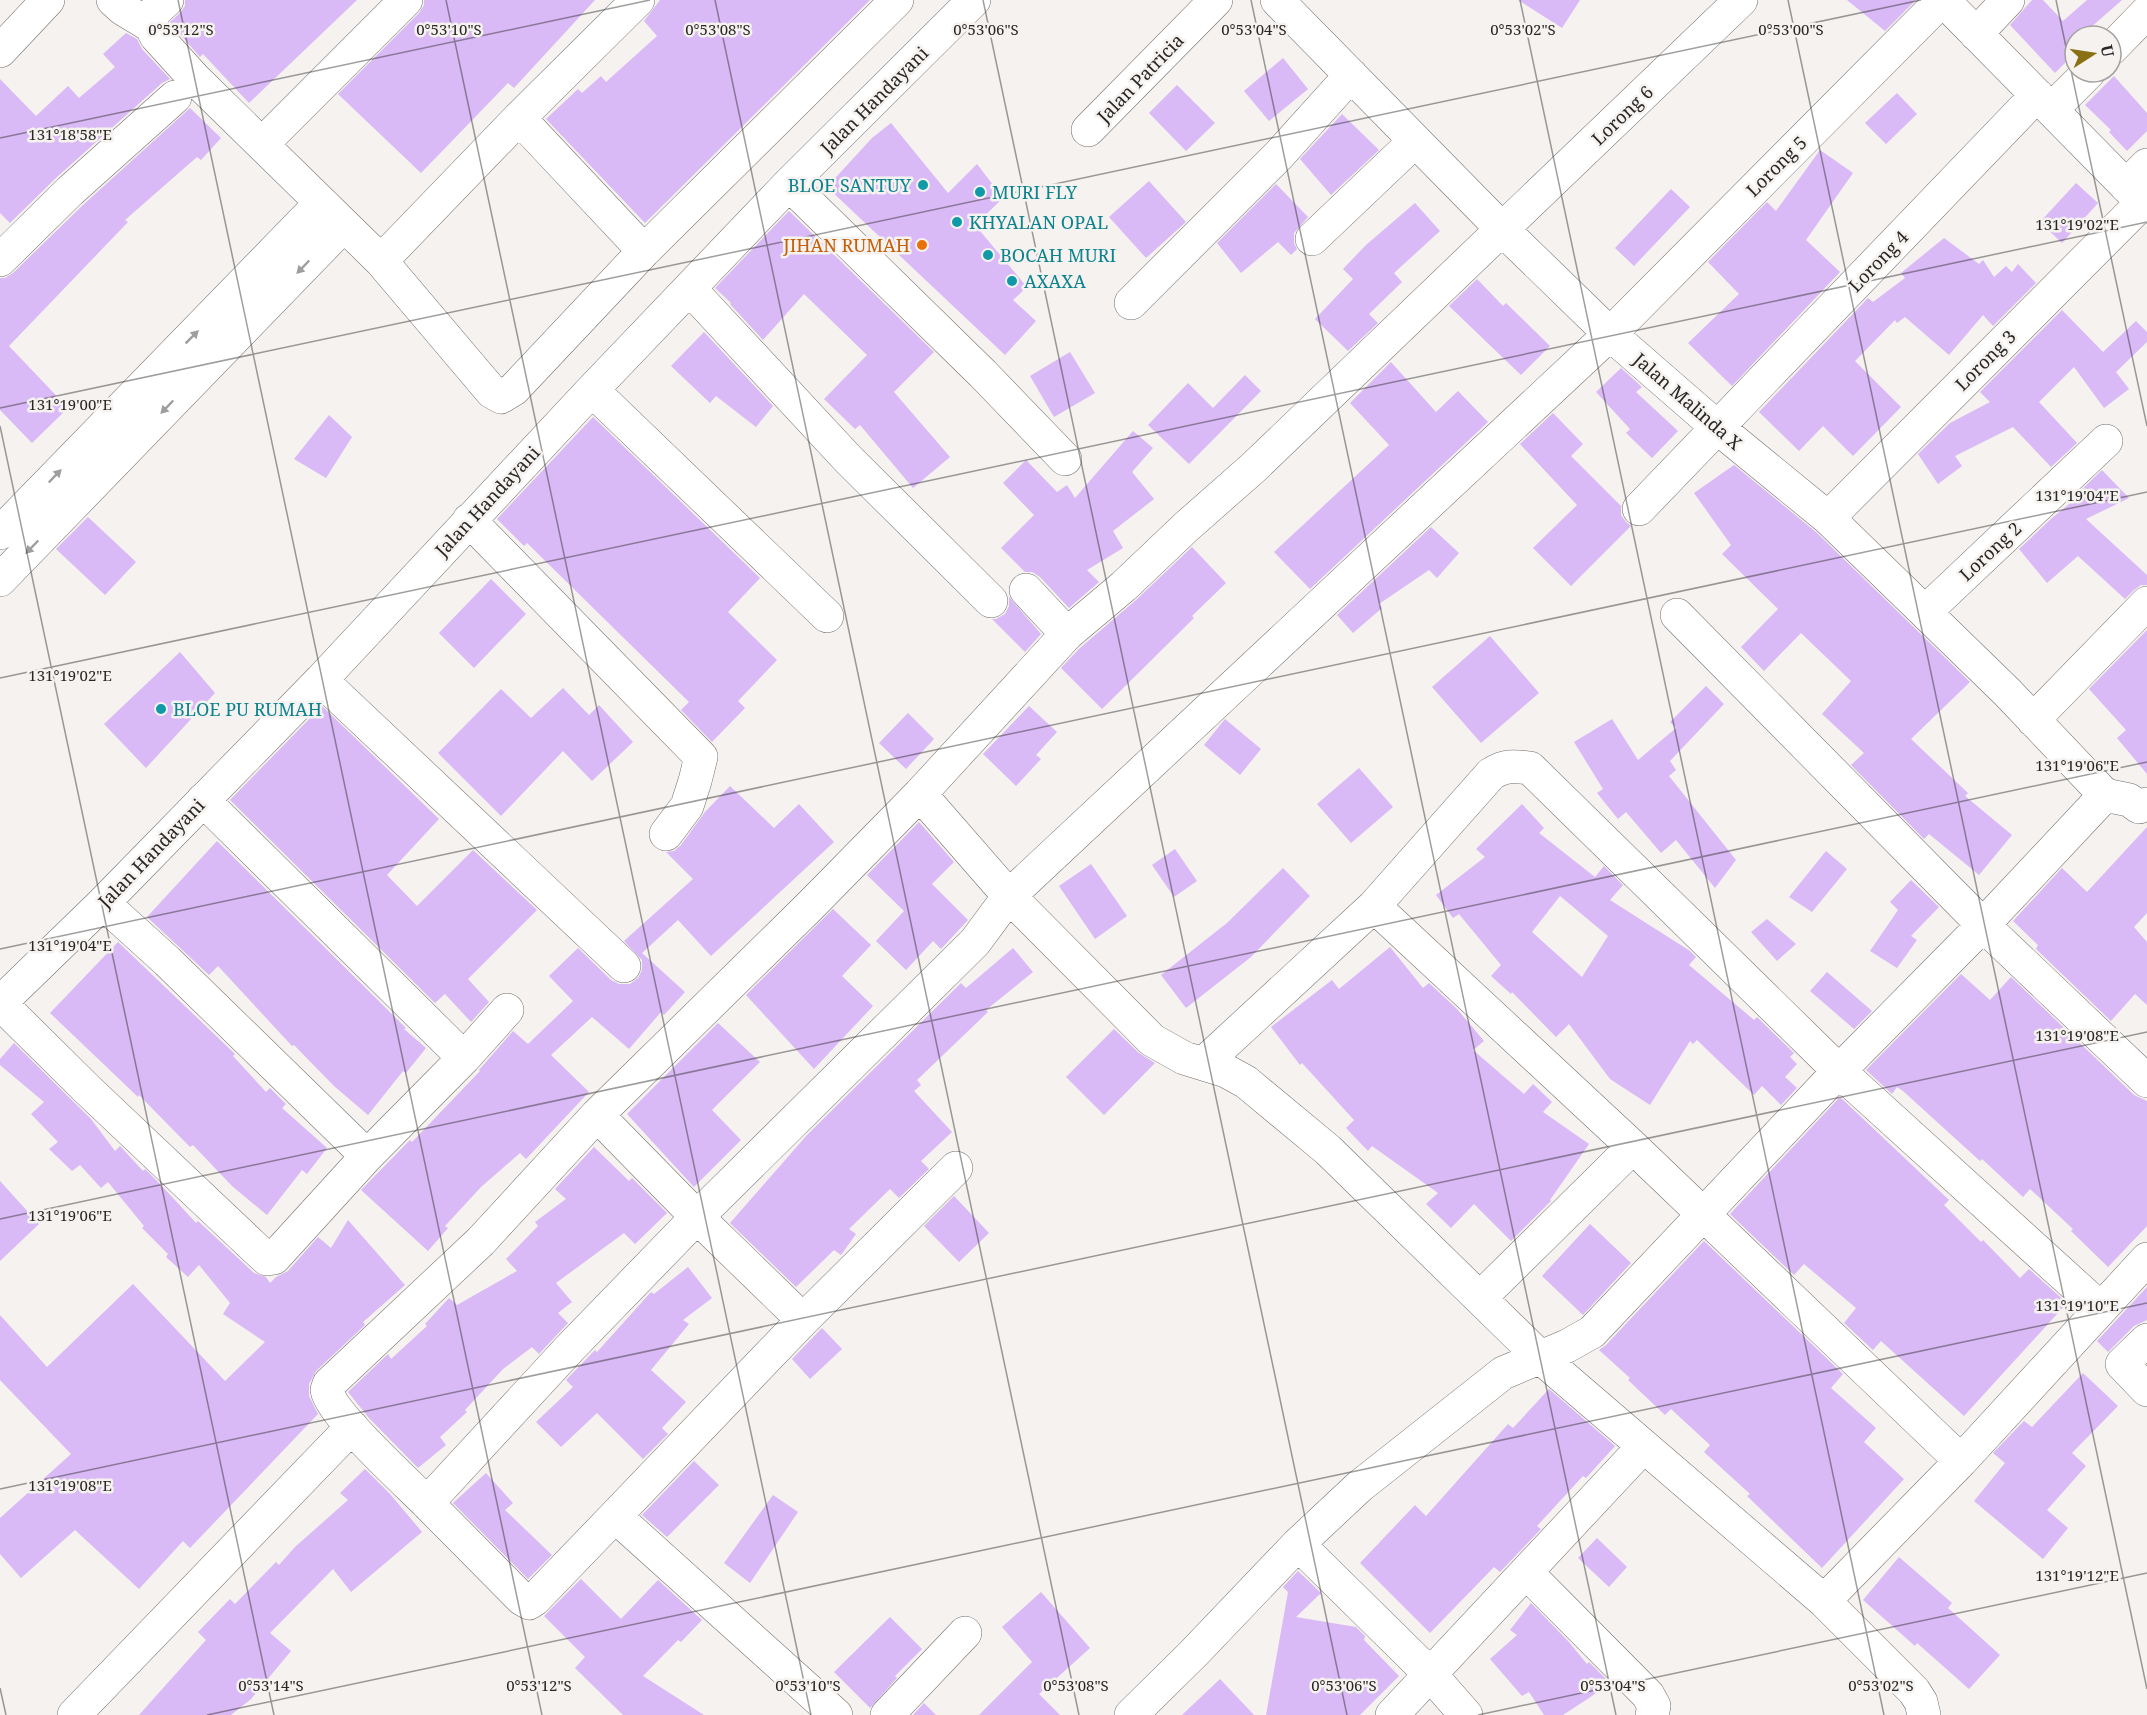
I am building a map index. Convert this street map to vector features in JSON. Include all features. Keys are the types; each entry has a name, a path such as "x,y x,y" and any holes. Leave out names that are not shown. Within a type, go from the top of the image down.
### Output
{"street":[{"path":"0,51 48,0"},
{"path":"113,0 123,9 159,13 156,36 195,79 381,261 492,392 501,397 514,389 644,251 791,103 883,5"},
{"path":"262,144 406,0"},
{"path":"381,261 519,118 638,0"},
{"name":"Jalan Handayani","path":"0,1003 103,903 321,680 469,520 789,184 974,0"},
{"name":"Jalan Patricia","path":"1088,130 1216,0"},
{"name":"Jalan Malinda X","path":"1277,0 1503,230 1610,334 1718,428 1828,518 1925,612 2105,795"},
{"name":"Lorong 6","path":"615,1516 529,1603 522,1599 352,1427 329,1399 327,1390 329,1384 481,1241 597,1115 810,906 920,794 1067,634 1124,586 1253,468 1742,0"},
{"path":"1943,0 2045,102 2141,190"},
{"name":"Lorong 5","path":"427,1503 570,1348 697,1217 975,942 1009,896 1610,334 1943,0"},
{"path":"1976,34 2008,0"},
{"path":"2123,37 2147,12"},
{"path":"1131,303 1279,155 1351,75"},
{"name":"Lorong 4","path":"1639,509 2045,102 2071,84"},
{"path":"0,260 70,191 175,97"},
{"path":"519,118 644,251"},
{"path":"1312,239 1415,141"},
{"path":"789,184 983,374 1065,459"},
{"name":"Lorong 3","path":"1828,518 2141,190"},
{"path":"0,533 333,214"},
{"path":"0,580 333,214"},
{"path":"690,289 848,459 990,602"},
{"path":"592,390 828,616"},
{"name":"Lorong 2","path":"1925,612 2106,441"},
{"path":"469,520 700,758 687,806 666,834"},
{"path":"1026,590 1067,634"},
{"path":"2033,720 2147,603"},
{"path":"1677,615 1983,925 2147,1081"},
{"path":"321,680 624,966"},
{"path":"1204,1063 1374,906 1491,774 1501,767 1512,765 1530,768 1839,1071 2100,1308"},
{"path":"920,794 1009,896 1152,1040 1184,1058 1226,1071 1246,1082 1328,1150 1540,1357 1824,1601 1914,1691 1921,1702 1924,1715"},
{"path":"1131,1715 1298,1544 1360,1486 1494,1380 1514,1367 1567,1346 1592,1332 2105,795 2129,800 2139,807 2147,804"},
{"path":"203,800 464,1058"},
{"path":"103,903 167,961 368,1156"},
{"path":"1374,906 1633,1147 1960,1461"},
{"path":"0,1003 89,1091 267,1259 278,1256 368,1156 464,1058 507,1010"},
{"path":"597,1115 803,1320"},
{"path":"1481,1297 1633,1147"},
{"path":"836,1715 615,1516 803,1320 956,1168"},
{"path":"1824,1601 1960,1461 2147,1259"},
{"path":"2147,1340 2122,1364 2147,1390"},
{"path":"74,1715 352,1427"},
{"path":"1392,1715 1642,1447"},
{"path":"1298,1544 1430,1674 1466,1715"},
{"path":"1526,1572 1648,1695 1654,1706 1652,1715"},
{"path":"887,1715 965,1633"}],"building":[{"path":"185,0 357,0 249,103 203,54 200,57 170,22 185,6"},
{"path":"424,0 595,0 514,88 508,83 421,173 338,94 419,13"},
{"path":"660,0 870,0 645,223 546,119 578,89 582,93 601,76 606,82 657,36 644,21"},
{"path":"1518,0 1580,0 1562,28"},
{"path":"1847,0 1916,0 1885,31"},
{"path":"2032,0 2043,0 2063,21 2087,0 2122,0 2095,24 2063,24 2063,65 2055,73 2010,25"},
{"path":"126,33 137,39 142,49 170,79 162,83 57,177 10,223 0,213 0,79 36,116 68,86 79,98 115,67 103,54"},
{"path":"1283,58 1308,89 1269,121 1244,91"},
{"path":"2106,84 2121,84 2147,113 2147,131 2127,151 2109,132 2111,130 2085,105"},
{"path":"1177,85 1215,123 1186,151 1149,113"},
{"path":"1897,93 1917,114 1886,144 1865,123"},
{"path":"190,108 221,138 201,160 197,157 125,220 128,222 9,346 68,408 32,443 0,410 0,278 13,273 83,205"},
{"path":"1342,114 1379,150 1331,195 1300,159"},
{"path":"891,123 948,193 977,164 1003,198 975,225 1027,287 1013,300 1036,321 1005,355 827,187 872,138"},
{"path":"1820,150 1853,173 1806,240 1840,272 1732,386 1688,343 1739,294 1708,262 1767,202 1776,211"},
{"path":"1149,181 1186,222 1146,258 1109,217"},
{"path":"2076,183 2098,203 2062,243 2040,222"},
{"path":"1276,184 1308,217 1294,233 1294,243 1297,249 1291,255 1278,242 1241,273 1217,243"},
{"path":"1671,189 1690,207 1634,266 1615,248"},
{"path":"1415,203 1440,231 1394,273 1402,282 1369,314 1378,323 1348,351 1315,319 1353,279 1343,269 1366,245"},
{"path":"789,211 934,352 894,392 950,457 913,488 860,425 855,429 824,399 867,355 804,294 763,340 715,288"},
{"path":"1944,238 1979,264 1983,260 1994,277 2006,266 2012,272 2018,264 2036,283 1993,326 1983,315 1949,355 1905,317 1897,323 1895,320 1855,361 1901,407 1853,456 1823,426 1799,451 1759,412 1868,298 1873,302 1905,278 1901,273"},
{"path":"1477,279 1503,306 1506,303 1550,346 1521,375 1449,306"},
{"path":"2062,310 2103,352 2136,321 2147,332 2147,342 2116,372 2129,389 2104,408 2074,367 2039,402 2077,443 2051,467 2013,427 1955,456 1962,466 1938,484 1918,454 1950,423 1990,402 1980,392"},
{"path":"704,332 773,406 756,427 716,396 710,403 671,366"},
{"path":"1070,352 1095,393 1054,417 1030,376"},
{"path":"1391,362 1436,412 1458,391 1488,422 1310,589 1274,552 1389,445 1350,403"},
{"path":"1621,368 1642,387 1636,392 1678,431 1652,458 1626,433 1630,429 1596,392"},
{"path":"1245,375 1261,391 1189,464 1148,425 1188,383 1213,408"},
{"path":"1553,413 1583,444 1571,456 1621,506 1621,515 1631,526 1571,586 1533,548 1577,505 1520,444"},
{"path":"329,415 352,437 326,478 294,459"},
{"path":"593,417 760,578 728,612 777,660 738,701 745,708 712,742 681,710 689,702 527,543 524,546 497,519"},
{"path":"1133,431 1153,448 1132,472 1154,499 1113,531 1123,548 1087,570 1099,582 1069,608 1040,577 1032,572 1025,572 1001,548 1034,515 1003,483 1026,460 1057,492 1067,485 1075,498"},
{"path":"1734,465 1816,532 1970,682 1911,739 1968,793 1965,796 2012,835 1979,875 1929,834 1924,839 1851,765 1864,753 1822,714 1851,681 1801,633 1764,671 1741,647 1778,609 1722,554 1731,545 1694,493"},
{"path":"2102,470 2129,498 2086,519 2147,575 2147,585 2141,585 2125,599 2078,556 2047,583 2019,549 2079,496 2077,494"},
{"path":"88,517 136,562 105,595 56,549"},
{"path":"1431,527 1459,553 1437,578 1429,570 1379,604 1382,608 1353,633 1337,615"},
{"path":"1192,547 1226,583 1102,709 1061,668 1080,648 1136,600"},
{"path":"491,579 526,614 474,668 439,633"},
{"path":"1009,597 1041,634 1025,652 992,619 1005,614 1009,606"},
{"path":"2147,630 2147,774 2117,738 2126,730 2089,689"},
{"path":"1490,636 1539,693 1481,743 1432,687"},
{"name":"BLOE PU RUMAH","path":"180,652 215,693 146,768 104,724"},
{"path":"1706,686 1724,704 1670,761 1676,770 1669,776 1736,860 1715,888 1676,840 1661,853 1626,812 1618,819 1597,793 1603,789 1574,742 1612,719 1638,760 1676,728 1670,722"},
{"path":"563,688 589,715 599,705 633,742 592,781 563,751 501,816 438,753 501,689 531,718"},
{"path":"322,706 439,819 387,875 417,906 473,850 537,910 468,979 489,1002 471,1022 445,994 435,1003 230,800"},
{"path":"1029,706 1057,732 1036,755 1041,759 1016,786 983,754"},
{"path":"908,713 934,739 906,769 879,743"},
{"path":"1225,719 1261,749 1240,775 1204,745"},
{"path":"1359,768 1393,807 1351,843 1317,804"},
{"path":"730,786 774,828 799,804 834,842 711,956 678,920 642,953 685,992 664,1015 661,1012 629,1049 592,1017 551,1055 589,1092 526,1159 520,1153 481,1187 445,1226 448,1228 428,1251 361,1190 410,1140 412,1142 480,1071 513,1031 528,1044 573,1001 549,976 578,948 611,980 619,984 630,984 638,978 642,970 642,960 624,941 693,879 666,852 674,851 681,845 705,812"},
{"path":"1522,804 1544,828 1539,833 1595,877 1604,866 1623,885 1610,900 1690,951 1696,957 1689,965 1754,1020 1757,1017 1794,1053 1790,1057 1797,1064 1785,1077 1797,1088 1781,1105 1762,1086 1754,1095 1697,1040 1693,1044 1690,1041 1650,1105 1610,1079 1569,1024 1556,1037 1512,992 1511,994 1491,976 1501,965 1459,914 1453,918 1436,895 1485,857 1476,849","holes":["1560,896 1608,936 1582,977 1532,932"]},
{"path":"919,822 954,862 932,884 968,920 941,949 933,941 906,970 876,941 904,911 867,875"},
{"path":"2147,827 2147,913 2134,927 2147,942 2147,1005 2135,994 2111,1021 2036,949 2038,945 2013,921 2062,868 2087,892"},
{"path":"217,841 406,1028 404,1029 426,1048 406,1073 403,1071 368,1115 334,1086 294,1045 292,1046 218,966 209,975 147,917"},
{"path":"1175,849 1197,881 1174,897 1152,865"},
{"path":"1826,851 1847,869 1812,912 1789,897"},
{"path":"1091,864 1127,916 1095,939 1059,886"},
{"path":"1283,868 1310,896 1251,957 1186,1008 1161,975 1227,923"},
{"path":"1911,880 1939,907 1911,936 1917,940 1897,968 1870,951 1898,910 1890,902"},
{"path":"833,909 871,945 842,976 873,1006 814,1069 746,995"},
{"path":"1767,919 1796,944 1777,961 1751,932"},
{"path":"118,942 235,1054 233,1056 266,1092 270,1088 286,1104 282,1108 327,1148 307,1174 302,1170 267,1215 232,1186 193,1145 190,1147 139,1095 138,1097 50,1013"},
{"path":"1390,947 1423,988 1429,983 1457,1009 1484,1041 1473,1050 1524,1094 1533,1084 1552,1102 1543,1112 1589,1144 1551,1201 1511,1241 1474,1204 1451,1228 1426,1204 1438,1193 1372,1146 1368,1151 1346,1128 1354,1120 1302,1063 1300,1065 1271,1027 1332,980 1339,989"},
{"path":"1013,948 1033,972 986,1010 988,1012 917,1080 921,1085 914,1091 952,1132 921,1161 929,1169 899,1198 890,1189 849,1229 856,1234 841,1255 834,1250 796,1287 730,1223 807,1135 961,983 966,988"},
{"path":"1827,972 1872,1011 1854,1029 1810,991"},
{"path":"1961,974 1990,1000 2011,977 2134,1095 2147,1101 2147,1226 2108,1267 2071,1231 2073,1229 2030,1189 2023,1197 1903,1091 1897,1087 1892,1094 1866,1070"},
{"path":"718,1023 760,1062 712,1110 741,1140 694,1187 627,1114"},
{"path":"1114,1029 1139,1053 1155,1063 1104,1115 1066,1077"},
{"path":"14,1043 91,1119 115,1151 120,1146 196,1223 198,1221 254,1273 266,1277 270,1283 288,1271 318,1237 331,1248 348,1220 405,1285 363,1322 365,1325 316,1371 309,1384 309,1396 318,1414 190,1548 183,1541 139,1589 75,1530 21,1578 0,1554 0,1518 71,1454 0,1380 0,1315 47,1367 133,1284 225,1381 265,1342 223,1314 230,1303 199,1265 188,1277 166,1257 168,1254 142,1228 144,1226 108,1182 101,1188 80,1165 72,1171 49,1149 58,1142 31,1114 44,1102 0,1065 0,1059"},
{"path":"1840,1097 1949,1200 1944,1205 2020,1278 2029,1269 2067,1303 1964,1416 1881,1341 1873,1350 1844,1323 1856,1308 1804,1264 1794,1275 1730,1214"},
{"path":"594,1147 629,1181 632,1178 667,1213 635,1244 624,1233 556,1283 572,1302 558,1313 568,1323 539,1354 532,1347 503,1369 465,1410 467,1412 440,1437 446,1445 418,1468 369,1418 348,1392 388,1354 391,1359 427,1326 425,1324 449,1298 457,1305 517,1271 506,1259 538,1226 535,1222 566,1199 555,1189"},
{"path":"0,1181 39,1224 0,1261"},
{"path":"954,1196 989,1233 959,1262 924,1226"},
{"path":"1590,1224 1631,1263 1583,1315 1542,1276"},
{"path":"1704,1241 1843,1374 1831,1388 1876,1428 1864,1442 1904,1479 1822,1568 1747,1496 1750,1494 1704,1452 1710,1445 1671,1409 1665,1415 1628,1380 1630,1378 1599,1350"},
{"path":"688,1267 712,1298 683,1320 689,1324 651,1370 686,1402 662,1428 668,1434 643,1459 597,1413 561,1447 536,1422 573,1387 566,1380 595,1350 597,1352 651,1292 654,1294"},
{"path":"2147,1287 2147,1320 2134,1326 2108,1352 2097,1341"},
{"path":"822,1328 842,1349 810,1379 792,1359"},
{"path":"2083,1373 2118,1406 2072,1453 2086,1466 2047,1510 2068,1528 2043,1559 1974,1501 2005,1463 1993,1453 2024,1421 2032,1427"},
{"path":"1549,1389 1615,1446 1586,1478 1583,1476 1537,1526 1541,1529 1500,1572 1494,1567 1430,1633 1360,1563 1415,1505 1426,1516 1508,1424 1513,1428"},
{"path":"694,1461 719,1485 667,1537 642,1515"},
{"path":"365,1469 422,1532 351,1592 333,1569 270,1633 291,1651 251,1699 231,1715 139,1715 206,1640 198,1632 230,1599 235,1604 276,1562 279,1565 295,1547 348,1500 340,1493"},
{"path":"486,1473 513,1503 505,1510 552,1555 528,1579 453,1503"},
{"path":"773,1495 798,1512 750,1583 724,1563"},
{"path":"1597,1538 1627,1567 1609,1587 1578,1558"},
{"path":"1899,1557 1952,1603 1948,1608 2000,1655 1969,1689 1863,1600"},
{"path":"1298,1571 1321,1593 1296,1617 1356,1627 1365,1636 1364,1640 1399,1676 1360,1715 1266,1715 1288,1592 1283,1587"},
{"path":"581,1579 621,1619 658,1580 702,1620 681,1642 678,1640 643,1676 704,1715 623,1715 575,1668 585,1657 544,1616"},
{"path":"1041,1592 1090,1648 1039,1694 1060,1715 979,1715 1032,1662 1002,1627"},
{"path":"1531,1603 1587,1664 1589,1662 1609,1682 1563,1715 1544,1715 1529,1692 1522,1696 1490,1659 1517,1635 1510,1630"},
{"path":"890,1617 922,1649 895,1676 897,1678 870,1708 834,1672"},
{"path":"1220,1679 1254,1715 1182,1715"},
{"path":"924,1703 936,1715 913,1715"}],"place":[{"name":"BLOE SANTUY","path":"923,185"},
{"name":"MURI FLY","path":"980,192"},
{"name":"KHYALAN OPAL","path":"957,222"},
{"name":"JIHAN RUMAH","path":"922,245"},
{"name":"BOCAH MURI","path":"988,255"},
{"name":"AXAXA","path":"1012,281"},
{"name":"BLOE PU RUMAH","path":"161,709"}]}
